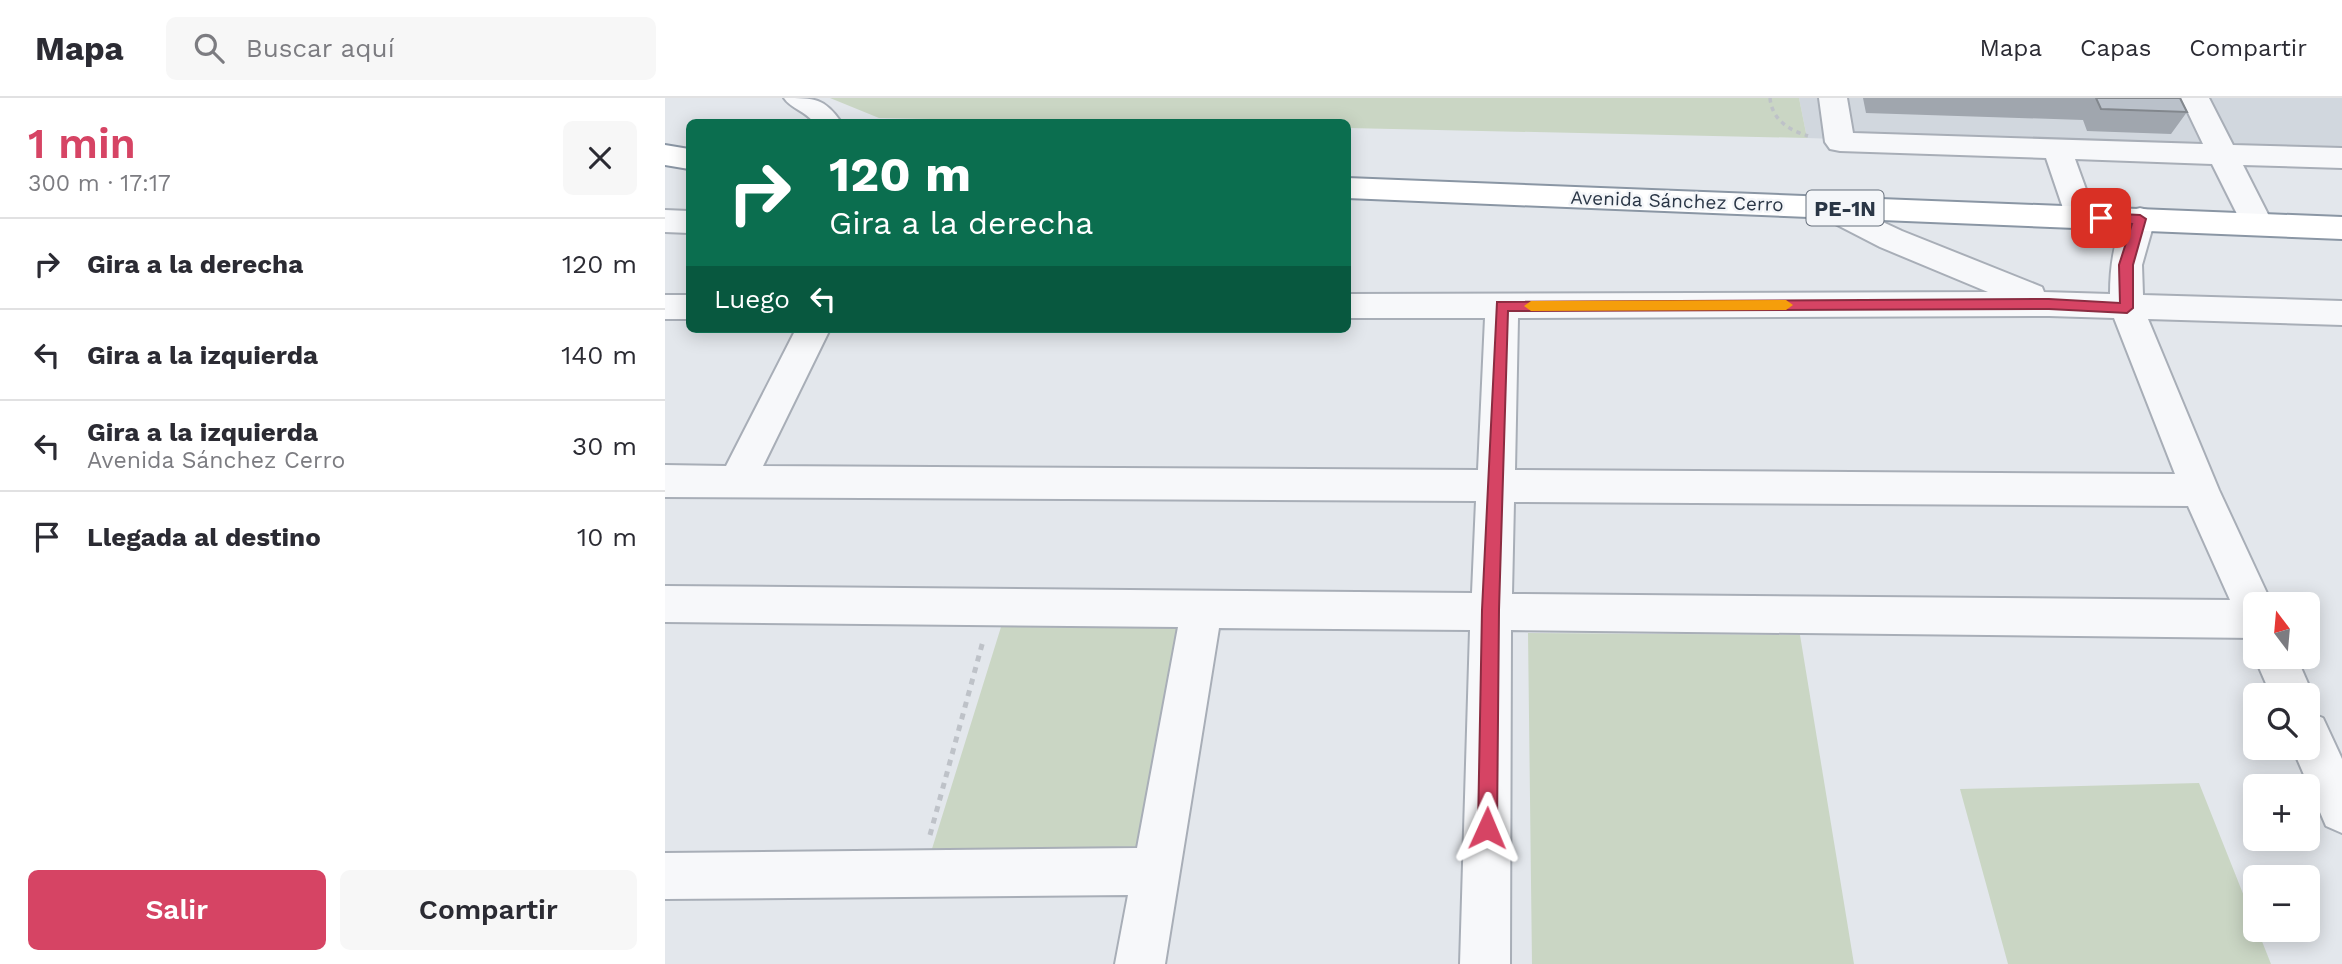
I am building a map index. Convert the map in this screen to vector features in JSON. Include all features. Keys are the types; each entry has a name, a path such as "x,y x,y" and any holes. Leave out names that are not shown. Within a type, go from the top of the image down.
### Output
{"highway":[{"path":"665,155 686,160"},
{"path":"665,164 686,161"},
{"name":"Avenida Sánchez Cerro","path":"1351,188 2342,228"}],"street":[{"path":"1833,98 1840,142 2342,158"},
{"path":"2195,98 2257,224"},
{"path":"2057,149 2081,217"},
{"path":"1827,207 1891,239 2049,304"},
{"path":"2140,219 2126,265 2127,308 2200,491 2247,592"},
{"path":"665,222 686,222"},
{"path":"1351,306 2049,304 2342,313"},
{"path":"1485,964 1490,610 1501,306"},
{"path":"665,307 686,307"},
{"path":"736,482 811,333"},
{"path":"665,481 2200,491"},
{"path":"665,604 1490,610 2243,620"},
{"path":"1140,964 1202,609"},
{"path":"2320,760 2342,810"},
{"path":"665,876 1156,871"}],"path":[{"path":"1770,98 1770,104 1779,121 1796,133 1840,142"},
{"path":"919,873 993,607"}],"shaded area":[{"path":"1799,98 2342,98 2342,157 1807,138"}],"green space":[{"path":"830,98 1799,98 1807,138 1351,128 1351,119 879,118"},
{"path":"1001,627 1192,628 1148,854 931,852"},
{"path":"1528,633 1800,635 1854,964 1532,964"},
{"path":"2199,783 2243,894 2243,942 2262,942 2271,964 2008,964 1960,789"}],"building":[{"path":"2096,98 2180,98 2187,112 2101,109"}],"slow traffic":[{"path":"1531,306 1786,305"}],"route":[{"path":"1487,828 1490,610 1501,306 2049,304 2127,308 2126,265 2140,219 2101,218"}]}
